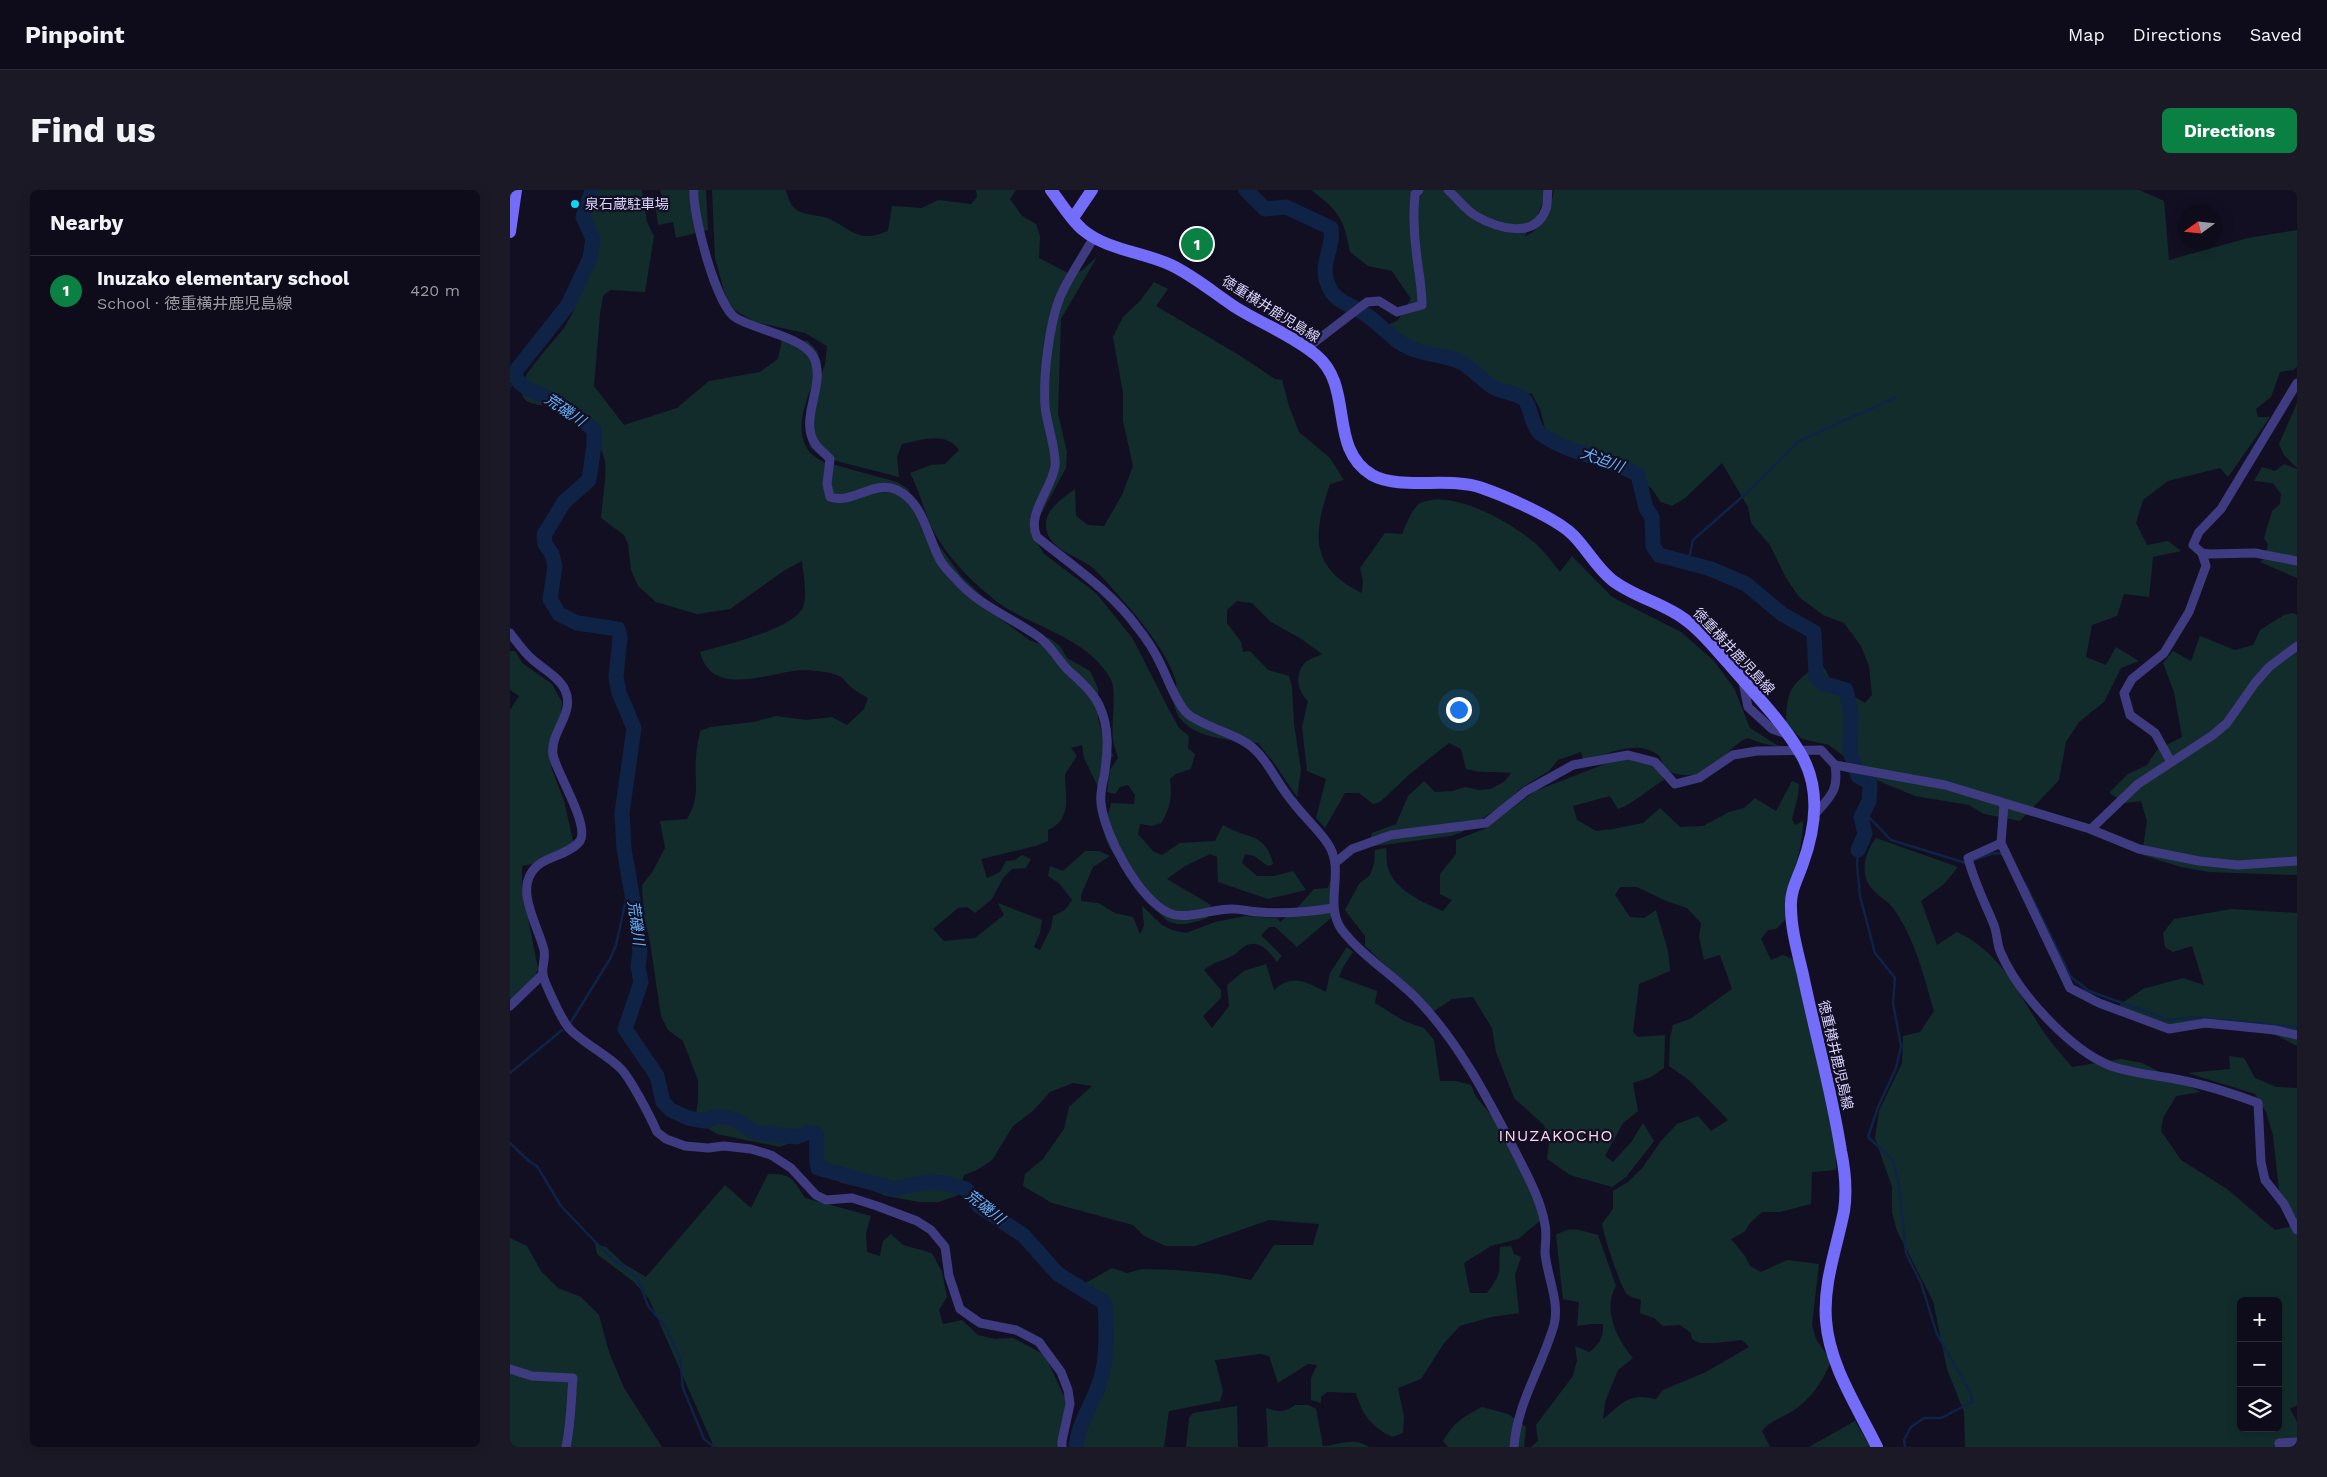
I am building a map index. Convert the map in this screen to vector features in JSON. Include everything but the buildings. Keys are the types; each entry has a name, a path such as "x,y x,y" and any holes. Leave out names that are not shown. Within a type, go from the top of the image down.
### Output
{"main road":[{"path":"510,232 516,190"},
{"name":"徳重横井鹿児島線","path":"1051,190 1080,227 1094,237 1169,264 1193,277 1234,306 1307,348 1324,362 1333,375 1339,393 1343,428 1349,450 1367,471 1377,477 1396,482 1452,482 1483,488 1563,527 1608,577 1633,594 1672,610 1687,620 1743,680 1798,749 1804,759 1813,789 1815,814 1811,839 1791,895 1791,907 1799,959 1841,1148 1846,1187 1844,1209 1828,1284 1826,1324 1831,1348 1842,1376 1877,1447"},
{"path":"1073,218 1092,190"}],"street":[{"path":"694,190 701,236 719,294 726,308 734,317 804,346 813,357 819,377 811,411 811,426 815,444 830,459 827,484 830,497 840,500 876,488 889,487 911,499 918,509 947,571 971,592 1041,639 1052,649 1061,664 1087,689 1099,705 1108,735 1108,749 1100,803 1106,825 1124,861 1144,891 1169,913 1184,916 1208,911 1234,909 1299,913 1333,908"},
{"path":"1307,348 1367,302 1379,301 1397,312 1422,305 1422,287 1413,215 1415,194 1419,190"},
{"path":"1448,190 1475,216 1508,229 1523,229 1539,220 1547,209 1548,190"},
{"path":"1094,237 1060,297 1053,323 1044,381 1045,408 1056,465 1037,512 1034,525 1035,532 1038,537 1118,604 1156,655 1188,714 1249,744 1266,764 1290,799 1326,841 1332,850 1335,863 1333,908 1334,916 1341,928 1353,942 1416,998 1441,1027 1467,1064 1532,1183 1545,1225 1545,1253 1555,1307 1554,1323 1524,1402 1515,1430 1514,1447"},
{"path":"2171,762 2155,733 2130,716 2124,693 2132,679 2164,653 2189,612 2206,566 2202,553 2193,545 2199,532 2220,509 2297,383"},
{"path":"2202,553 2256,553 2297,561"},
{"path":"510,633 531,658 558,680 565,690 568,703 554,740 553,755 580,820 582,833 580,840 572,847 539,864 527,881 527,902 544,950 545,962 542,974 510,1006"},
{"path":"2091,829 2138,784 2214,735 2227,723 2269,666 2297,646"},
{"path":"1335,863 1352,849 1391,835 1486,823 1526,791 1573,765 1628,755 1655,762 1675,784 1699,778 1733,755 1756,751 1821,750 1835,765 1837,781 1828,799 1815,814"},
{"path":"1835,765 1946,785 2091,829 2138,849 2199,861 2238,865 2297,861"},
{"path":"2004,804 2001,843 2070,988 2100,1003 2169,1029 2205,1023 2275,1030 2297,1035"},
{"path":"2001,843 1968,858 1972,875 1994,927 2000,951 2018,981 2042,1014 2063,1034 2093,1057 2113,1066 2186,1081 2258,1103 2261,1162 2265,1180 2284,1204 2297,1230"},
{"path":"542,974 569,1028 620,1068 657,1132 666,1139 685,1146 708,1148 724,1146 751,1149 771,1155 791,1168 816,1195 826,1200 852,1198 918,1221 931,1230 945,1247 949,1276 960,1309 980,1323 1016,1330 1039,1342 1061,1372 1068,1390 1070,1404 1062,1447"},
{"path":"510,1369 532,1376 573,1378 570,1411 571,1423 566,1447"},
{"path":"2280,1447 2279,1444 2297,1442"}],"green space":[{"path":"589,190 642,190 647,222 654,236 645,292 610,290 603,296 600,314 594,386 624,425 677,408 709,381 760,372 778,359 782,340 808,341 817,351 821,362 806,402 803,416 802,430 804,443 811,454 824,462 897,482 908,489 933,537 961,576 982,596 998,617 1029,640 1040,644 1048,637 1060,646 1067,658 1090,671 1098,688 1098,718 1104,741 1113,755 1099,789 1084,758 1082,745 1071,748 1077,756 1065,774 1066,806 1061,819 1048,830 1048,841 1036,846 981,859 987,878 1000,872 1006,861 1015,860 1022,855 1031,859 1026,868 1012,869 1003,878 992,899 975,913 967,907 958,908 933,929 944,941 975,938 1004,915 998,903 1042,920 1040,933 1034,947 1040,950 1051,928 1053,916 1065,910 1072,900 1059,883 1048,876 1050,866 1063,871 1085,851 1099,851 1110,856 1093,867 1081,895 1081,901 1098,903 1115,913 1133,917 1140,934 1144,926 1142,906 1162,925 1172,930 1186,933 1215,922 1245,916 1277,918 1280,922 1297,908 1314,889 1328,888 1330,881 1339,884 1331,918 1297,947 1275,927 1269,927 1261,935 1282,956 1277,962 1264,947 1250,944 1234,955 1214,963 1204,970 1221,990 1221,998 1203,1016 1212,1028 1229,1006 1227,985 1244,971 1266,964 1274,990 1287,982 1300,981 1326,992 1330,973 1347,947 1353,952 1339,977 1377,991 1375,1003 1404,1021 1424,1028 1434,1040 1440,1081 1456,1081 1471,1085 1476,1097 1497,1122 1546,1216 1518,1239 1491,1246 1464,1263 1470,1293 1487,1293 1498,1275 1500,1247 1511,1246 1514,1254 1521,1257 1515,1275 1519,1313 1491,1317 1460,1326 1444,1343 1421,1379 1398,1388 1404,1417 1403,1433 1392,1437 1373,1424 1361,1408 1356,1393 1327,1392 1321,1397 1321,1403 1311,1400 1311,1378 1317,1365 1308,1364 1278,1383 1269,1356 1260,1354 1215,1360 1223,1391 1220,1401 1169,1411 1164,1447 1078,1447 1105,1390 1101,1365 1110,1344 1106,1333 1109,1311 1094,1302 1082,1285 1112,1268 1127,1273 1143,1269 1175,1270 1219,1274 1251,1280 1274,1245 1313,1245 1319,1224 1269,1220 1195,1246 1166,1246 1144,1236 1133,1225 1052,1203 1023,1186 1025,1174 1043,1159 1064,1129 1069,1107 1092,1086 1073,1083 1050,1092 1034,1110 1013,1126 992,1160 977,1170 964,1175 957,1196 938,1202 920,1202 886,1196 869,1189 841,1183 821,1170 823,1148 817,1140 797,1140 780,1147 717,1134 695,1121 698,1101 698,1080 683,1041 668,1030 661,1016 650,942 644,916 642,885 653,871 665,848 660,821 687,819 691,811 696,789 696,755 700,731 710,727 754,722 776,716 806,720 832,717 847,725 864,709 868,698 852,688 841,677 828,673 803,670 744,679 729,679 717,675 707,667 700,652 757,636 787,622 797,615 803,607 805,596 802,561 785,570 730,609 697,614 656,602 638,586 631,570 628,544 624,535 601,518 605,461 594,437 582,422 568,410 556,406 538,405 527,401 523,397 521,391 522,384 526,376 567,323 581,292 589,246 590,229 587,201"},
{"path":"660,190 706,190 708,230 676,238 673,222 658,225 655,202 663,199"},
{"path":"712,190 786,190 791,204 797,210 827,218 856,234 869,236 888,231 892,206 922,208 938,200 971,204 977,197 976,190 1016,190 1010,199 1022,216 1036,224 1040,236 1039,258 1068,273 1081,271 1097,257 1061,319 1058,413 1067,453 1066,468 1039,518 1036,528 1038,544 1044,554 1096,593 1133,639 1179,728 1189,736 1188,748 1195,754 1191,769 1176,774 1170,779 1170,802 1161,823 1152,826 1140,824 1138,834 1153,851 1162,855 1180,843 1215,841 1223,825 1255,838 1266,847 1273,864 1268,866 1254,856 1245,854 1242,863 1257,876 1274,876 1293,871 1306,890 1268,899 1218,882 1217,857 1210,854 1185,866 1167,879 1211,905 1207,918 1184,924 1175,923 1163,917 1154,908 1115,856 1105,837 1105,825 1111,803 1134,804 1135,795 1128,785 1120,787 1115,794 1107,792 1110,770 1118,758 1113,740 1114,692 1111,680 1101,665 1088,652 1073,642 1006,608 991,597 975,583 945,550 934,532 910,473 931,465 945,464 959,450 953,444 947,440 933,438 902,444 897,457 899,477 821,457 810,447 806,431 806,409 825,365 827,346 805,333 755,322 736,311 727,302 715,258"},
{"path":"1311,190 1548,190 1535,222 1524,237 1536,229 1545,218 1554,190 2139,190 2164,201 2169,260 2205,250 2222,250 2222,245 2248,238 2297,230 2297,367 2293,370 2280,372 2271,397 2256,409 2258,417 2270,417 2228,477 2220,468 2168,481 2143,500 2136,523 2147,545 2168,541 2181,551 2153,557 2149,597 2124,594 2117,616 2092,625 2086,657 2106,665 2116,647 2139,661 2121,668 2104,702 2079,722 2066,742 2059,780 2020,821 1984,814 1969,805 1915,796 1874,779 1829,745 1802,739 1786,724 1790,693 1797,682 1820,662 1827,672 1830,682 1865,703 1872,695 1869,666 1861,646 1844,623 1823,615 1799,597 1785,576 1770,545 1751,523 1748,507 1722,463 1685,498 1672,506 1661,502 1651,488 1584,449 1555,436 1545,428 1540,409 1532,394 1509,388 1496,382 1468,360 1415,343 1395,333 1386,326 1398,320 1411,299 1392,271 1368,266 1350,252 1342,223 1328,203"},
{"path":"1154,282 1168,289 1156,306 1239,355 1275,379 1282,380 1299,432 1330,458 1344,480 1330,484 1320,518 1319,534 1320,548 1324,560 1332,572 1345,583 1362,593 1363,581 1360,568 1385,533 1402,534 1411,514 1421,503 1439,499 1468,505 1484,511 1535,543 1560,572 1572,556 1612,597 1681,632 1714,661 1734,688 1750,728 1780,747 1748,738 1709,769 1697,775 1682,775 1670,772 1665,768 1657,754 1639,748 1620,750 1584,763 1581,752 1558,760 1549,771 1521,788 1504,804 1462,832 1451,836 1368,847 1372,833 1396,824 1408,796 1424,781 1435,792 1453,791 1465,787 1479,790 1491,789 1505,781 1511,773 1466,769 1461,749 1449,743 1411,773 1380,802 1373,804 1359,793 1345,793 1325,828 1316,818 1326,779 1307,771 1302,727 1308,701 1298,684 1299,674 1305,662 1322,654 1300,638 1271,622 1252,603 1237,601 1227,610 1227,623 1241,642 1243,652 1250,651 1268,670 1289,676 1292,687 1294,724 1301,770 1297,797 1258,743 1210,736 1188,726 1180,718 1174,704 1175,678 1166,658 1154,639 1134,613 1093,568 1058,547 1048,535 1046,521 1048,515 1055,505 1075,489 1076,516 1088,525 1104,526 1122,495 1133,466 1123,421 1123,393 1113,337 1123,317 1140,301"},
{"path":"2297,403 2297,468 2284,455 2279,444"},
{"path":"2284,464 2297,469 2297,578 2260,562 2265,558 2268,544 2264,538 2272,511 2280,504 2281,494 2273,483 2254,481 2262,467 2275,471"},
{"path":"2293,613 2297,615 2297,875 2209,872 2181,867 2142,855 2147,821 2141,801 2126,803 2109,793 2128,774 2147,765 2157,750 2182,737 2174,692 2163,663 2173,651 2191,661 2200,636 2235,650 2253,645 2260,630 2284,615"},
{"path":"510,651 515,651 522,663 552,684 562,702 557,757 551,767 564,801 574,845 563,858 522,866 522,887 538,969 530,987 510,1012 510,710 519,696 510,690"},
{"path":"1618,759 1639,760 1651,764 1664,780 1618,809 1610,796 1573,806 1577,820 1596,831 1643,823 1660,808 1680,827 1703,826 1729,812 1744,808 1755,798 1776,811 1792,781 1799,784 1792,819 1795,825 1803,821 1802,833 1789,894 1786,919 1776,929 1768,930 1761,939 1771,960 1783,955 1795,960 1836,1150 1836,1170 1812,1172 1811,1204 1780,1212 1762,1212 1744,1232 1731,1239 1745,1256 1750,1266 1761,1272 1787,1260 1819,1264 1812,1325 1816,1339 1831,1361 1820,1383 1805,1402 1772,1422 1762,1431 1770,1447 1531,1447 1538,1441 1536,1425 1573,1376 1577,1360 1575,1346 1589,1352 1596,1346 1603,1333 1603,1324 1577,1326 1579,1302 1563,1299 1556,1235 1562,1232 1577,1230 1598,1235 1616,1286 1610,1305 1613,1324 1633,1358 1618,1370 1605,1402 1603,1419 1621,1404 1632,1398 1646,1397 1656,1399 1663,1390 1706,1372 1749,1347 1742,1340 1699,1343 1692,1339 1691,1333 1680,1325 1663,1326 1654,1318 1640,1313 1641,1300 1631,1297 1624,1289 1602,1224 1613,1209 1613,1191 1628,1182 1643,1167 1661,1141 1677,1124 1698,1116 1711,1131 1728,1120 1689,1080 1669,1066 1670,1038 1673,1025 1690,1019 1732,989 1720,955 1704,960 1699,937 1701,923 1687,908 1666,901 1637,887 1620,887 1615,895 1630,917 1644,918 1656,910 1668,951 1670,971 1639,984 1633,1032 1638,1037 1665,1035 1664,1068 1651,1077 1633,1083 1638,1111 1623,1123 1605,1156 1613,1162 1632,1141 1643,1123 1654,1141 1626,1177 1612,1187 1570,1175 1547,1159 1549,1143 1544,1125 1514,1098 1496,1052 1492,1028 1473,997 1452,999 1434,1011 1365,946 1365,936 1345,910 1359,884 1370,875 1374,864 1375,850 1386,848 1388,868 1396,883 1411,895 1443,911 1452,900 1440,894 1440,874 1456,854 1456,840 1484,829 1535,791"},
{"path":"1876,838 1958,867 1944,884 1921,901 1937,945 1957,932 1972,940 1985,951 2007,975 2043,1031 2072,1067 2121,1059 2142,1063 2201,1092 2176,1096 2163,1118 2161,1131 2181,1160 2227,1189 2275,1230 2289,1227 2296,1217 2279,1190 2273,1135 2266,1112 2255,1094 2188,1073 2230,1069 2229,1056 2244,1058 2255,1078 2276,1087 2297,1088 2297,1405 2290,1409 2297,1422 2297,1447 1965,1447 1964,1412 1947,1369 1933,1301 1897,1231 1892,1212 1892,1187 1875,1138 1879,1111 1902,1063 1903,1036 1920,1032 1934,1011 1918,958 1901,920 1893,908 1872,889 1867,881 1865,864 1868,853"},
{"path":"2231,909 2297,913 2297,1046 2276,1035 2223,1027 2187,1028 2146,1022 2119,1005 2143,989 2183,978 2204,985 2192,946 2173,952 2165,947 2163,933 2174,919"},
{"path":"768,1174 791,1178 805,1198 871,1216 866,1233 867,1252 880,1256 883,1241 891,1234 903,1245 932,1253 942,1272 947,1297 939,1310 943,1324 962,1320 978,1335 995,1339 1013,1338 1045,1355 1067,1403 1065,1447 714,1447 649,1299 634,1282 597,1254 595,1244 606,1247 624,1264 646,1277 725,1185 751,1208"},
{"path":"510,1238 527,1246 541,1271 558,1288 581,1297 599,1315 609,1352 624,1388 662,1447 510,1447"},
{"path":"1295,1405 1309,1405 1316,1409 1323,1446 1357,1442 1369,1447 1266,1447 1268,1445 1266,1408 1281,1411"},
{"path":"1237,1406 1238,1447 1186,1447 1189,1418 1193,1413"},
{"path":"1482,1407 1508,1414 1526,1427 1524,1447 1448,1447 1443,1441 1451,1429 1464,1417"},
{"path":"1855,1421 1870,1447 1809,1447"}],"waterway":[{"name":"荒磯川","path":"592,190 583,217 593,239 590,258 568,305 514,373 521,384 555,401 594,430 589,480 564,502 544,535 545,544 552,554 555,566 550,599 559,614 577,623 618,629 620,637 616,677 619,693 634,728 622,813 624,849 638,929 640,952 638,967 641,982 625,1029 657,1076 663,1102 671,1110 688,1118 705,1121 717,1116 736,1120 755,1132 796,1137 809,1132 816,1134 818,1168 894,1189 929,1182 944,1183 966,1189 979,1206 1023,1235 1058,1274 1105,1303 1106,1343 1103,1372 1077,1438 1076,1447"},
{"name":"犬迫川","path":"1246,190 1265,209 1286,207 1331,228 1332,236 1325,273 1327,282 1334,295 1368,316 1403,345 1417,351 1458,361 1492,387 1515,394 1525,400 1538,431 1552,441 1638,475 1646,508 1652,517 1653,546 1659,555 1711,569 1746,584 1782,614 1814,632 1816,676 1822,683 1846,690 1851,713 1850,752 1858,776 1870,783 1869,801 1861,817 1865,834 1858,850"},
{"path":"510,386 517,381"},
{"path":"1688,563 1693,540 1751,489 1799,441 1895,398"},
{"path":"1864,812 1891,840 1966,863"},
{"path":"1858,850 1857,864 1860,896 1875,953 1895,978 1893,1003 1901,1046 1896,1068 1878,1107 1868,1137 1893,1160 1899,1186 1906,1253 1921,1283 1937,1334 1972,1396 1972,1402 1941,1418 1924,1418 1911,1427 1904,1440 1905,1447"},
{"path":"1974,860 1994,853 2004,854"},
{"path":"571,1022 610,959 616,945 630,881"},
{"path":"2025,883 2071,977 2089,991 2170,1020 2192,1017 2297,1027"},
{"path":"510,1073 562,1030"},
{"path":"510,1143 537,1166 561,1206 606,1253 638,1279 648,1306 666,1327 680,1358 683,1388 704,1439 714,1447"}],"place":[{"name":"泉石蔵駐車場","path":"575,204"},
{"name":"Inuzako elementary school","path":"1197,244"}],"district":[{"name":"INUZAKOCHO","path":"1556,1135"}]}
